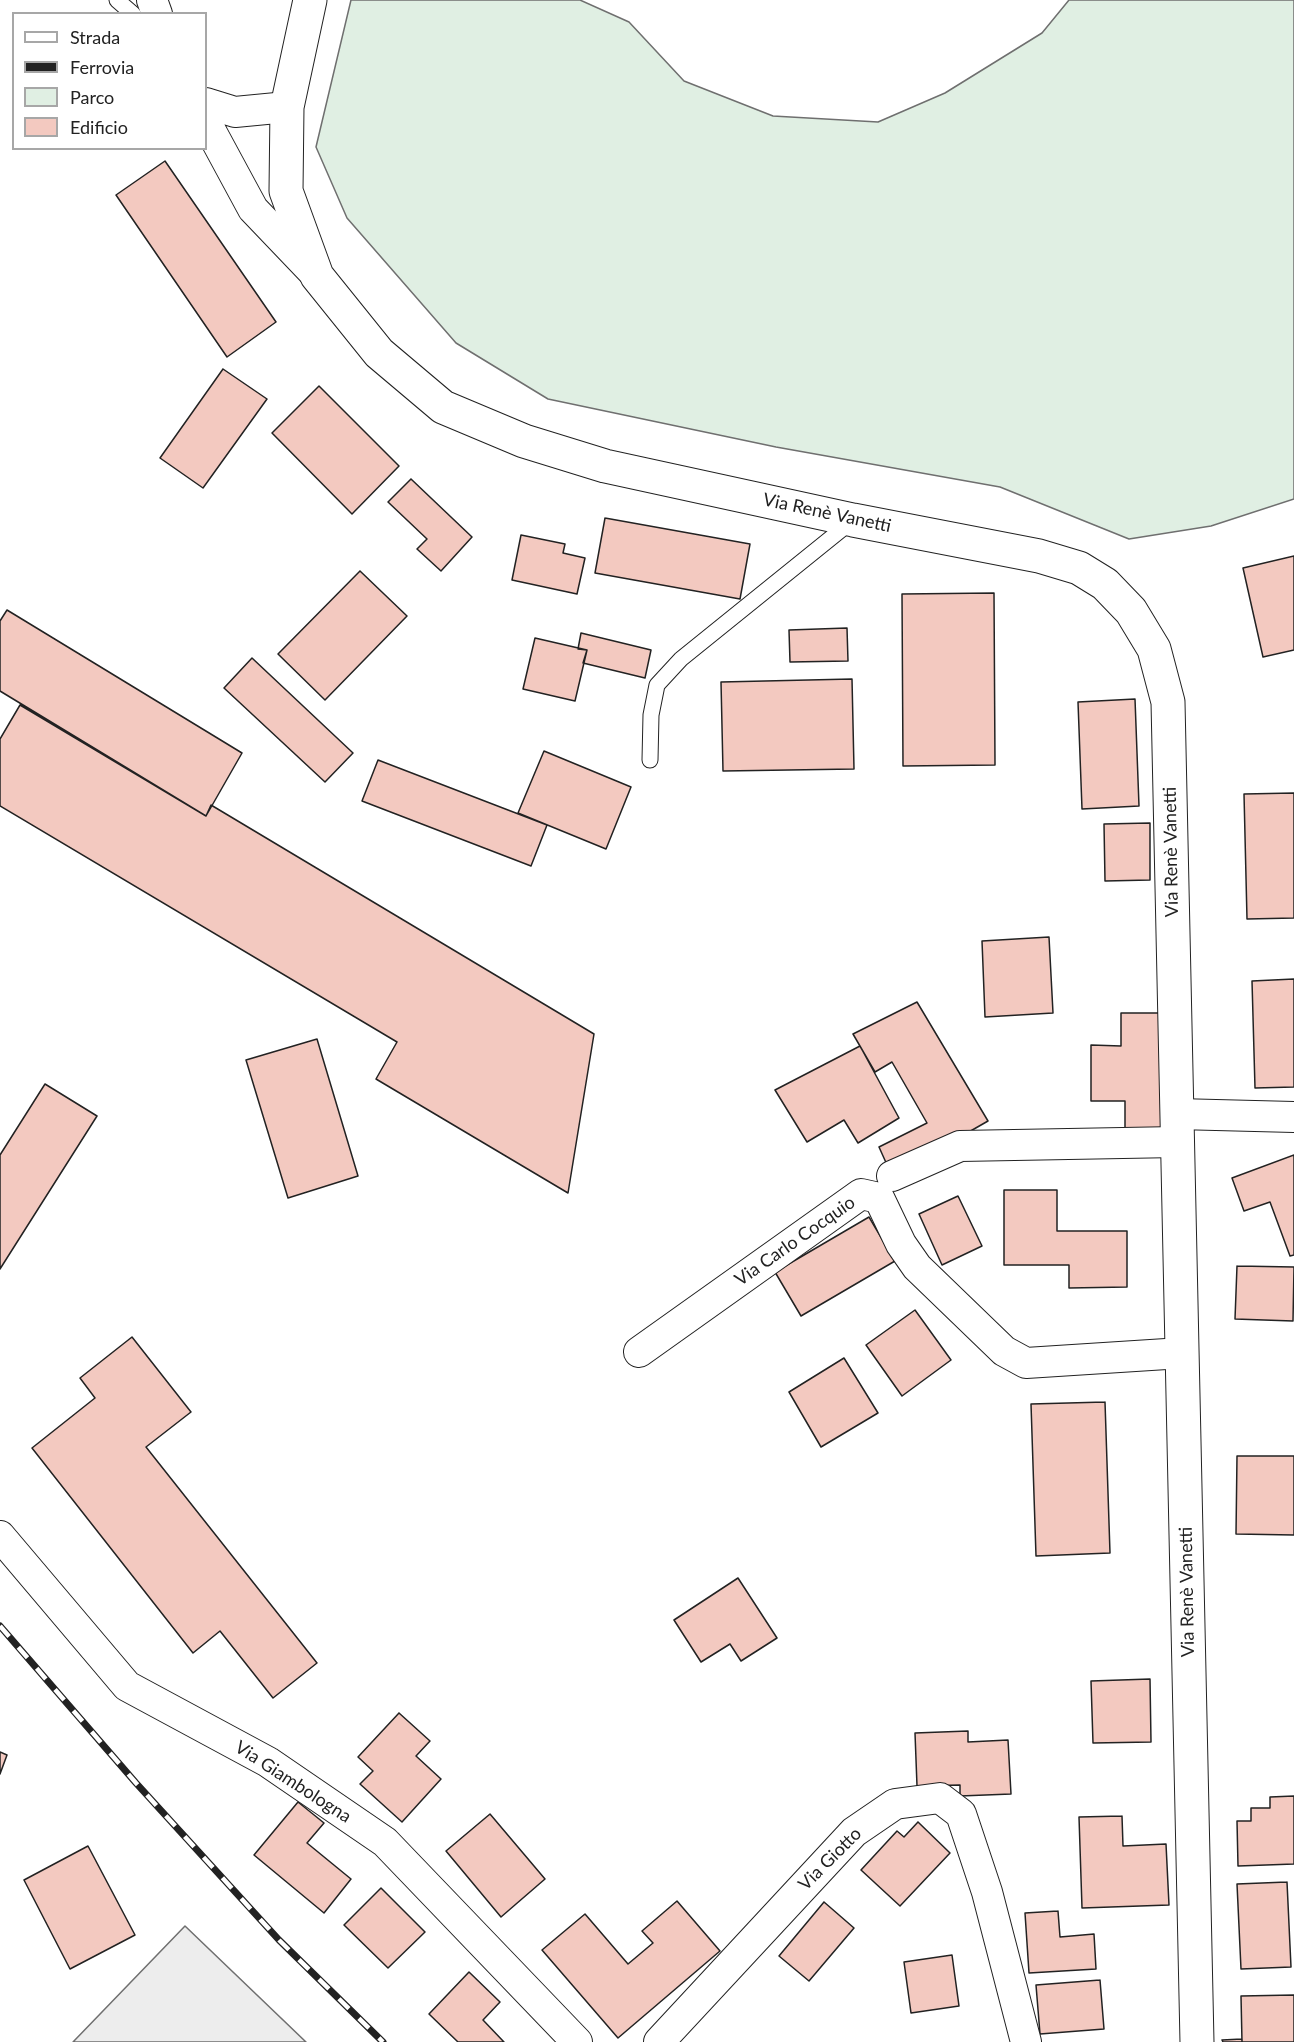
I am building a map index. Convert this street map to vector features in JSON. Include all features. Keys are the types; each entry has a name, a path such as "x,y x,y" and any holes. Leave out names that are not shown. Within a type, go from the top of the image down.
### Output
{"street":[{"name":"Via Renè Vanetti","path":"310,0 287,107 286,191 317,276 379,353 443,407 524,441 605,466 853,520 1038,556 1079,568 1105,584 1131,611 1154,649 1168,702 1197,2042"},
{"path":"207,103 235,112 287,107"},
{"path":"207,124 253,209 317,276"},
{"path":"892,1176 960,1146 1294,1117"},
{"name":"Via Carlo Cocquio","path":"639,1352 861,1194 879,1198 901,1244 917,1267 1004,1351 1026,1363 1182,1353"},
{"name":"Via Giambologna","path":"0,1536 127,1686 268,1762 385,1842 577,2042"},
{"name":"Via Giotto","path":"659,2042 854,1832 895,1804 940,1798 961,1814 987,1892 1026,2042"}],"lane":[{"path":"117,0 131,12"},
{"path":"650,760 651,715 657,685 681,659 853,520"}],"green space":[{"path":"351,0 580,0 629,22 684,81 773,116 878,122 945,93 1042,33 1069,0 1294,0 1294,499 1211,526 1129,539 1000,487 776,447 548,399 456,343 347,218 316,147"}],"shaded area":[{"path":"185,1926 306,2042 73,2042"}],"building":[{"path":"165,161 276,322 227,357 116,195"},
{"path":"223,369 267,399 203,488 160,458"},
{"path":"319,386 399,466 352,514 272,433"},
{"path":"411,479 472,537 441,571 417,549 427,539 388,502"},
{"path":"605,518 750,544 740,599 595,573"},
{"path":"521,535 565,544 563,553 585,558 577,594 512,580"},
{"path":"1294,556 1294,650 1263,657 1243,568"},
{"path":"360,571 407,616 325,700 278,654"},
{"path":"994,593 995,765 903,766 902,594"},
{"path":"7,610 242,753 206,816 0,691 0,621"},
{"path":"847,628 848,661 790,662 789,630"},
{"path":"581,633 651,650 645,678 583,663 587,650 578,649"},
{"path":"535,638 587,650 575,701 523,689"},
{"path":"252,658 353,753 325,782 224,688"},
{"path":"852,679 854,769 723,771 721,682"},
{"path":"1135,699 1139,806 1082,809 1078,702"},
{"path":"20,705 206,816 211,805 594,1034 568,1193 376,1079 397,1042 0,806 0,739"},
{"path":"544,751 631,787 606,849 518,813"},
{"path":"378,760 547,825 531,866 362,801"},
{"path":"1294,793 1294,918 1247,919 1244,794"},
{"path":"1150,823 1150,880 1105,881 1104,824"},
{"path":"1049,937 1053,1013 985,1017 982,941"},
{"path":"1294,979 1294,1087 1255,1088 1252,981"},
{"path":"917,1002 988,1121 892,1176 879,1147 927,1123 892,1062 875,1072 853,1034"},
{"path":"1121,1013 1161,1013 1161,1130 1125,1129 1125,1101 1091,1101 1091,1045 1121,1046"},
{"path":"317,1039 358,1176 288,1198 246,1060"},
{"path":"860,1046 899,1118 858,1143 844,1120 807,1142 775,1090"},
{"path":"45,1084 97,1116 0,1269 0,1155"},
{"path":"1294,1155 1294,1255 1290,1256 1270,1202 1244,1211 1232,1178"},
{"path":"1004,1190 1057,1190 1057,1231 1127,1231 1127,1287 1069,1288 1069,1265 1004,1265"},
{"path":"958,1196 982,1246 942,1265 919,1214"},
{"path":"869,1217 895,1261 801,1316 775,1272"},
{"path":"1237,1266 1294,1267 1293,1321 1235,1319"},
{"path":"915,1310 951,1360 902,1396 866,1345"},
{"path":"132,1337 191,1412 146,1447 317,1663 273,1698 220,1631 193,1653 32,1448 95,1398 80,1378"},
{"path":"844,1358 878,1413 821,1447 789,1392"},
{"path":"1105,1402 1110,1553 1036,1556 1031,1404"},
{"path":"1237,1456 1294,1456 1294,1535 1236,1534"},
{"path":"738,1578 777,1638 741,1661 730,1644 701,1662 674,1620"},
{"path":"1150,1679 1151,1742 1093,1743 1091,1681"},
{"path":"399,1713 430,1741 416,1756 441,1779 402,1822 360,1784 373,1771 358,1757"},
{"path":"968,1731 968,1742 1008,1740 1011,1794 960,1796 960,1785 917,1786 915,1733"},
{"path":"0,1752 7,1755 0,1774"},
{"path":"1294,1796 1294,1864 1238,1866 1237,1821 1251,1821 1251,1808 1270,1808 1270,1797"},
{"path":"298,1802 324,1823 307,1843 351,1879 324,1913 254,1855"},
{"path":"490,1814 545,1879 501,1917 446,1851"},
{"path":"1122,1816 1123,1846 1166,1844 1169,1905 1082,1908 1079,1817"},
{"path":"918,1822 950,1853 900,1906 861,1870 897,1831 904,1837"},
{"path":"88,1846 135,1935 70,1969 24,1880"},
{"path":"1287,1882 1291,1967 1241,1969 1237,1884"},
{"path":"381,1888 425,1932 388,1968 344,1925"},
{"path":"677,1901 720,1951 618,2038 542,1950 585,1914 628,1964 653,1943 642,1931"},
{"path":"824,1902 854,1928 809,1981 779,1956"},
{"path":"1058,1911 1060,1937 1094,1934 1096,1969 1029,1973 1025,1913"},
{"path":"952,1955 959,2006 911,2013 904,1962"},
{"path":"469,1972 500,2002 483,2020 504,2042 458,2042 429,2014"},
{"path":"1100,1980 1104,2029 1040,2034 1036,1985"},
{"path":"1294,1995 1294,2042 1242,2042 1241,1996"},
{"path":"1242,2039 1242,2042 1223,2042 1222,2040"}],"railway":[{"path":"0,1626 136,1783 279,1940 383,2042"}]}
